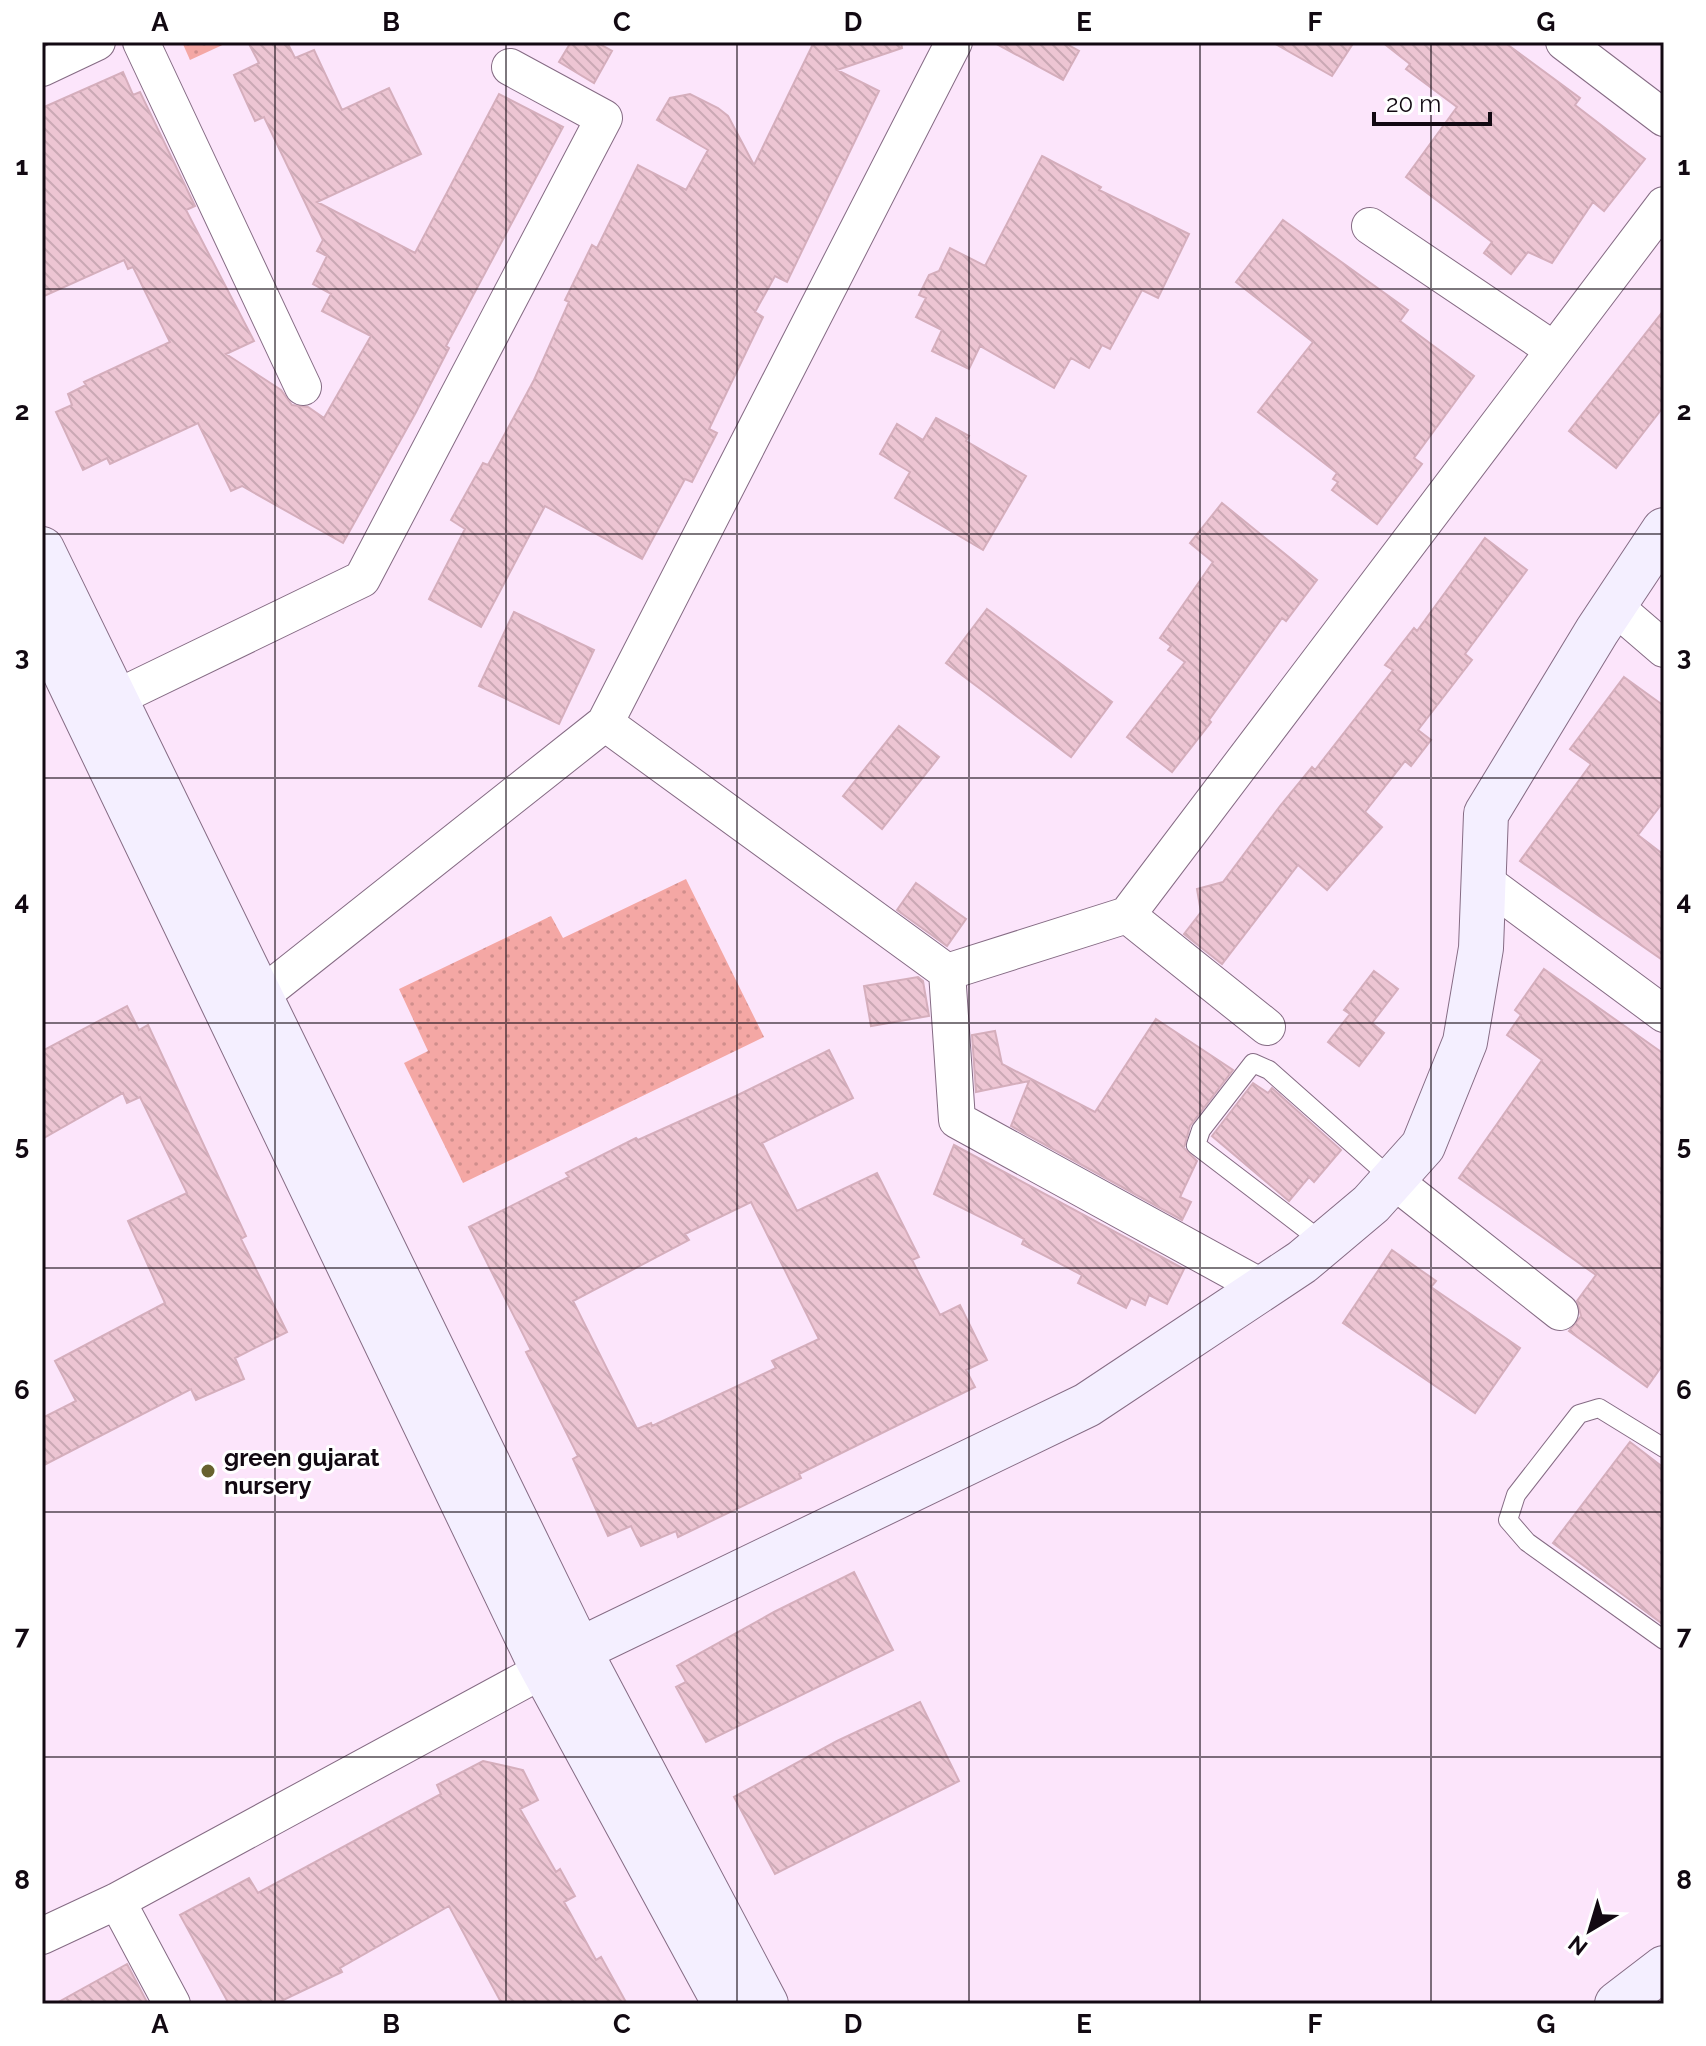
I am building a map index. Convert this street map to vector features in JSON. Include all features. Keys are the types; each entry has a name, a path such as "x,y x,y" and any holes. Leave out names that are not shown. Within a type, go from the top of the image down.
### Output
{"street":[{"path":"42,68 97,42"},
{"path":"141,42 303,387"},
{"path":"258,998 605,723 954,42"},
{"path":"1564,42 1664,118"},
{"path":"114,699 362,579 604,118 510,67"},
{"path":"947,972 1127,915 1664,205"},
{"path":"1370,226 1554,350"},
{"path":"42,1936 117,1901 562,1661 1087,1405 1263,1288 1371,1204 1423,1146 1448,1093 1465,1042 1481,948 1486,814 1664,530"},
{"path":"42,549 258,998 562,1661 725,2004"},
{"path":"1614,606 1664,649"},
{"path":"42,625 562,1661 766,2004"},
{"path":"605,723 947,972"},
{"path":"1483,880 1664,1014"},
{"path":"1127,915 1267,1027"},
{"path":"947,972 957,1120 1263,1288"},
{"path":"1393,1180 1560,1312"},
{"path":"117,1901 172,2004"},
{"path":"1617,2004 1664,1968"}],"lane":[{"path":"1324,1243 1196,1145 1196,1138 1253,1063 1269,1070 1393,1180"},
{"path":"1664,1448 1635,1427 1599,1408 1579,1414 1516,1495 1508,1520 1527,1542 1664,1640"}],"shaded area":[{"path":"182,42 229,42 190,60"},
{"path":"686,879 764,1037 463,1183 404,1063 428,1051 399,989 551,916 563,938"}],"building":[{"path":"248,42 287,42 295,58 314,50 342,110 389,88 421,154 317,202 415,253 499,94 563,127 446,346 449,348 415,414 343,543 242,486 231,491 198,423 110,464 107,458 83,470 56,412 72,405 68,394 86,385 84,382 170,342 133,267 128,269 124,260 42,297 42,108 123,72 133,95 140,92 195,206 186,210 254,341 226,354 281,390 292,405 308,407 324,418 371,336 322,311 331,294 313,284 327,256 317,251 323,240 264,117 255,121 234,75 259,63"},
{"path":"571,42 596,42 612,51 594,83 559,62"},
{"path":"814,42 901,42 902,48 837,70 879,91 787,282 775,276 755,312 763,317 709,429 717,433 692,482 685,479 642,559 545,506 481,627 429,599 465,529 451,520 483,463 488,465 534,380 569,302 565,300 592,245 597,248 638,165 686,190 708,150 657,120 670,98 690,94 718,108 728,116 754,165"},
{"path":"993,42 1063,42 1079,51 1063,80"},
{"path":"1272,42 1354,42 1332,76"},
{"path":"1382,42 1504,42 1580,98 1575,105 1645,159 1604,211 1593,202 1552,263 1528,252 1511,274 1484,253 1492,242 1406,177 1457,107 1406,69 1410,64"},
{"path":"1042,156 1101,187 1099,190 1189,234 1158,298 1142,290 1110,349 1102,345 1089,368 1071,358 1054,388 980,346 969,369 932,351 942,330 916,317 926,298 919,295 929,275 939,271 950,248 985,266"},
{"path":"1283,220 1408,310 1400,321 1474,376 1414,458 1422,464 1377,524 1332,490 1338,482 1333,479 1337,473 1258,412 1313,342 1236,282"},
{"path":"1664,310 1664,406 1616,468 1569,431"},
{"path":"936,418 969,436 966,441 1026,476 983,550 895,498 910,472 880,454 897,424 923,440"},
{"path":"1222,503 1317,580 1286,621 1282,618 1209,720 1211,722 1172,772 1127,737 1185,662 1168,650 1171,646 1160,638 1213,562 1190,543"},
{"path":"1485,538 1527,570 1465,654 1472,660 1418,730 1431,740 1411,766 1405,761 1365,812 1382,827 1327,890 1298,865 1222,964 1184,934 1201,912 1197,889 1223,882 1312,767 1315,770 1393,670 1385,665 1414,628 1417,631"},
{"path":"987,609 1112,702 1071,757 946,663"},
{"path":"514,612 594,650 559,724 479,686"},
{"path":"1624,677 1664,706 1664,801 1638,835 1664,855 1664,961 1520,861 1591,764 1570,749"},
{"path":"899,726 939,757 882,829 843,796"},
{"path":"916,883 966,919 947,946 897,910"},
{"path":"1544,969 1664,1054 1664,1363 1647,1387 1569,1331 1581,1316 1577,1301 1596,1275 1459,1178 1542,1060 1507,1035 1521,1015 1515,1010"},
{"path":"1374,971 1398,989 1372,1023 1384,1033 1359,1066 1328,1042 1350,1014 1344,1010"},
{"path":"918,977 923,981 929,1016 871,1026 864,986"},
{"path":"127,1006 139,1030 148,1025 246,1236 241,1239 287,1332 235,1358 244,1379 196,1400 191,1389 42,1466 42,1418 76,1401 55,1361 165,1303 128,1221 187,1193 140,1097 127,1103 123,1093 42,1139 42,1051"},
{"path":"1156,1019 1233,1070 1190,1126 1184,1148 1197,1161 1180,1197 1191,1202 1182,1220 1011,1126 1029,1081 976,1092 972,1035 995,1031 1002,1064 1095,1112"},
{"path":"829,1050 853,1098 762,1143 797,1211 877,1173 919,1257 912,1260 940,1315 960,1305 987,1360 966,1370 975,1387 799,1474 801,1478 678,1537 676,1531 641,1546 631,1526 608,1536 573,1459 578,1456 526,1352 531,1350 469,1227 569,1177 566,1173 636,1138 638,1140","holes":["751,1202 819,1339 772,1361 776,1368 652,1426 651,1423 637,1429 573,1301 689,1240 685,1234"]},
{"path":"1253,1083 1268,1093 1272,1088 1341,1150 1314,1182 1309,1177 1289,1201 1212,1136"},
{"path":"954,1145 1184,1269 1167,1304 1149,1295 1145,1305 1131,1298 1126,1308 1078,1283 1082,1275 1022,1244 1024,1239 934,1194"},
{"path":"1392,1250 1436,1281 1431,1287 1520,1348 1475,1413 1343,1323"},
{"path":"1630,1442 1664,1468 1664,1625 1553,1543"},
{"path":"854,1572 893,1650 706,1742 676,1687 686,1682 677,1666"},
{"path":"920,1702 959,1781 775,1874 734,1797 837,1741"},
{"path":"483,1761 523,1770 538,1800 520,1809 556,1872 560,1869 575,1896 564,1902 596,1960 601,1957 627,2004 502,2004 449,1906 340,1968 342,1972 275,2004 229,2004 180,1915 249,1878 258,1893 441,1794 437,1785"},
{"path":"127,1964 148,2004 55,2004"}],"place":[{"name":"green gujarat nursery","path":"208,1471"}]}
